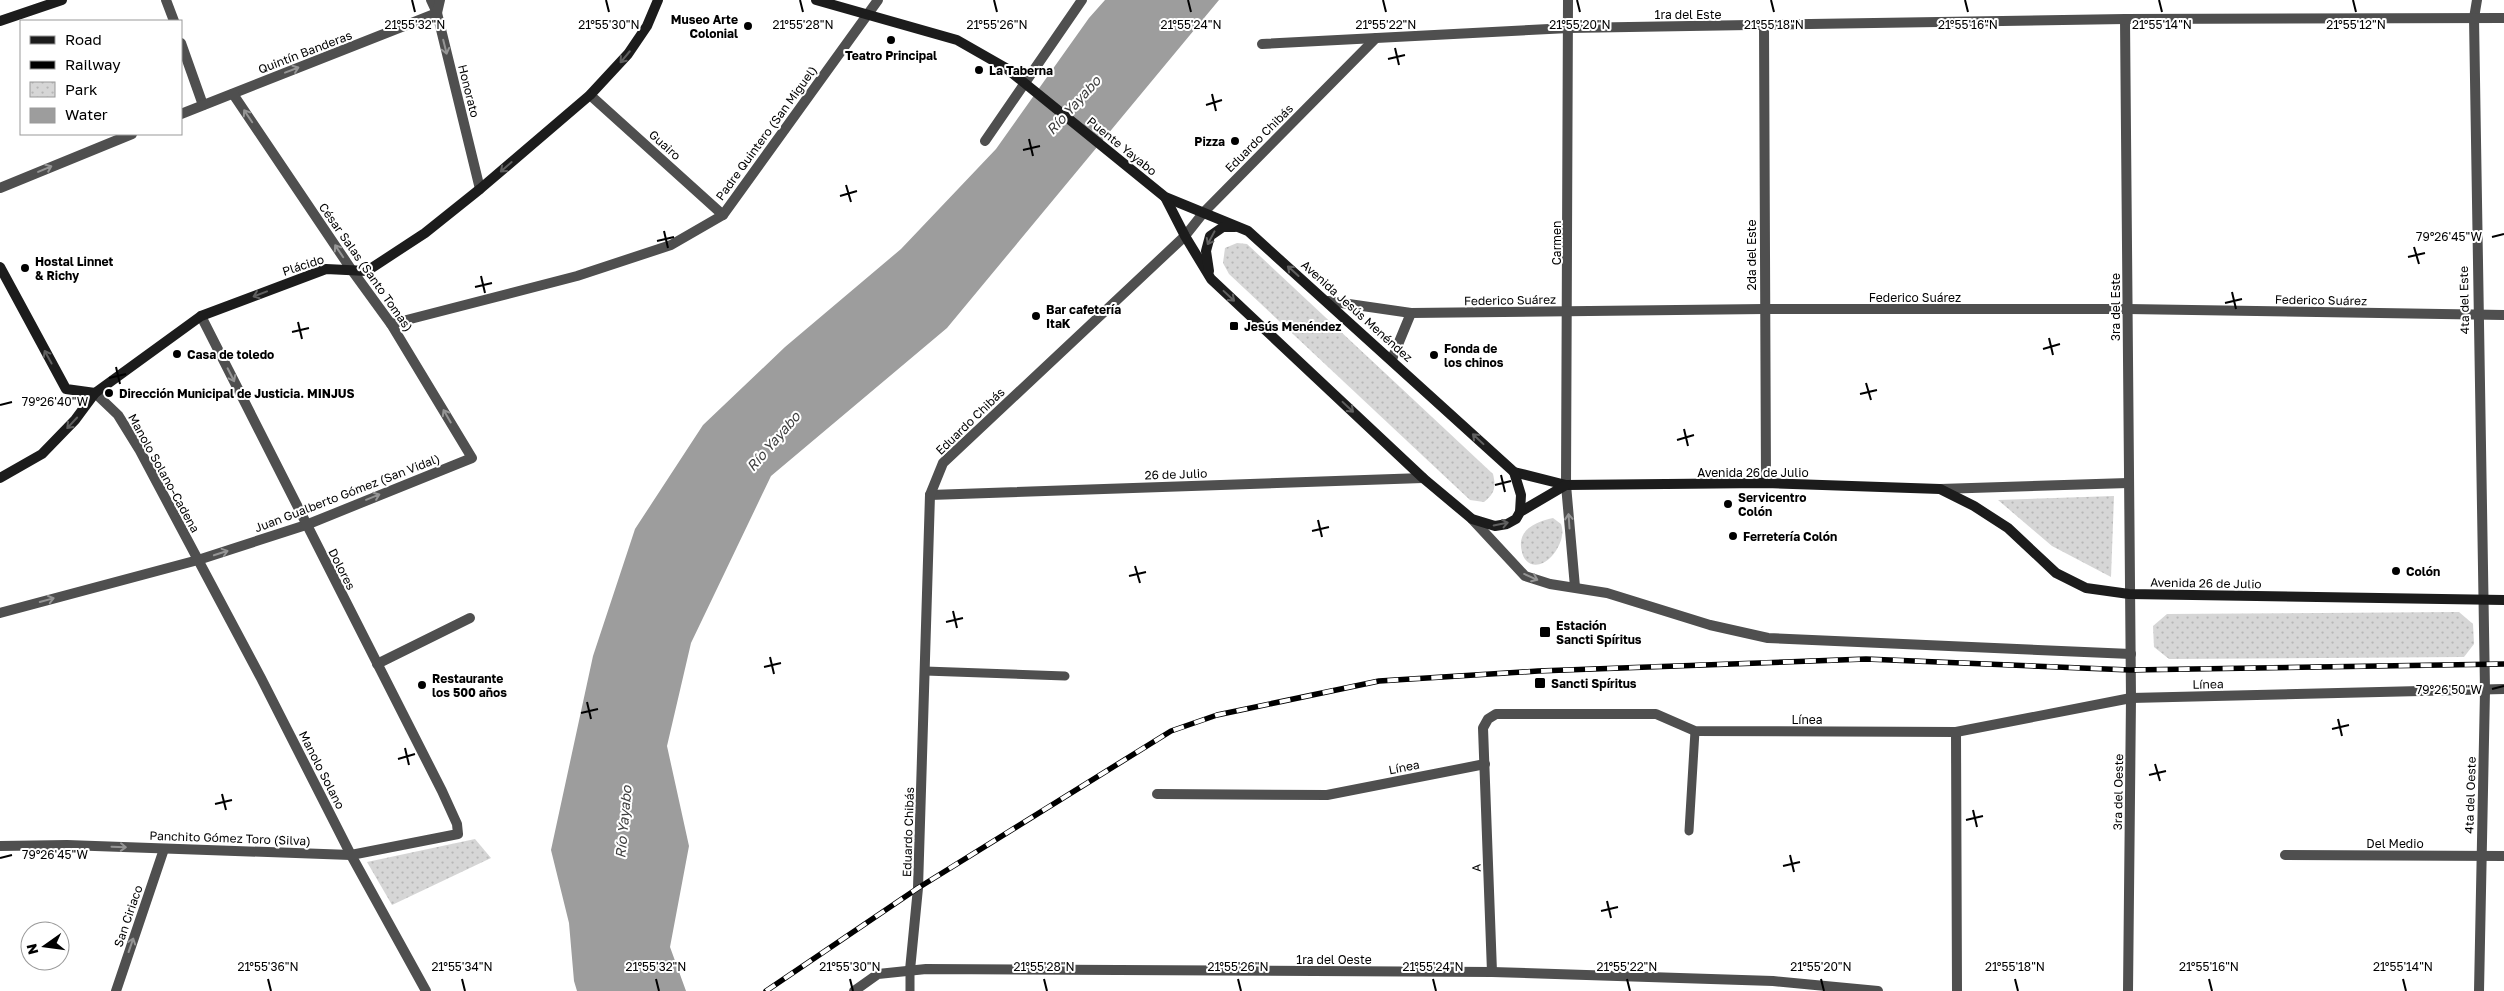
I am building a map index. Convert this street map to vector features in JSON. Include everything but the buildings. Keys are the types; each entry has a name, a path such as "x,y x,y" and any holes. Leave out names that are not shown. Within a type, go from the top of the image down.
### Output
{"main road":[{"path":"0,21 62,0"},
{"name":"Plácido","path":"0,478 42,454 75,420 95,393 201,316 326,269 367,271 424,233 480,189 590,95 628,54 647,26 658,0"},
{"name":"Puente Yayabo","path":"816,0 957,40 1006,68 1152,187"},
{"name":"Avenida Jesús Menéndez","path":"1152,187 1165,197 1248,231 1392,359 1514,472"},
{"name":"Avenida Jesús Menéndez","path":"1165,197 1185,236 1211,279 1424,478 1472,519 1494,526 1507,524 1516,518 1520,512"},
{"path":"1211,279 1206,258 1210,236 1223,227 1234,227 1248,231"},
{"path":"0,267 66,389 95,393"},
{"path":"1514,472 1521,495 1520,512"},
{"name":"Avenida 26 de Julio","path":"1514,472 1566,485 1766,483 1940,488 1974,506 2008,528 2056,573 2086,588 2129,594 2504,600"},
{"name":"Avenida 26 de Julio","path":"1520,512 1566,485"}],"street":[{"path":"166,0 174,20"},
{"name":"Honorato","path":"431,0 437,13 480,189"},
{"path":"437,13 440,0"},
{"name":"Padre Quintero (San Miguel)","path":"391,324 577,276 662,248 671,245 723,214 878,0"},
{"path":"985,140 1082,0"},
{"name":"Carmen","path":"1566,485 1568,0"},
{"name":"4ta del Este","path":"2476,0 2474,18 2482,600"},
{"name":"Quintín Banderas","path":"182,114 437,13"},
{"name":"1ra del Este","path":"1262,44 1568,28 2125,19 2504,18"},
{"name":"3ra del Este","path":"2125,19 2129,594"},
{"name":"2da del Este","path":"1764,26 1766,483"},
{"name":"Eduardo Chibás","path":"910,970 918,888 930,495 943,464 1185,236 1204,212 1376,38"},
{"path":"182,46 203,105"},
{"name":"César Salas (Santo Tomas)","path":"233,94 351,269 391,324 472,458"},
{"name":"Guairo","path":"590,95 723,214"},
{"path":"0,188 130,135"},
{"name":"Federico Suárez","path":"1328,302 1410,313 1764,309 2128,310 2504,315"},
{"path":"1392,359 1410,313"},
{"name":"Dolores","path":"201,316 378,664 457,824 458,834"},
{"name":"Manolo Solano-Cadena","path":"95,393 118,415 131,435 198,560"},
{"name":"Juan Gualberto Gómez (San Vidal)","path":"0,613 198,560 306,525 472,458"},
{"name":"26 de Julio","path":"930,495 1424,478"},
{"name":"Avenida 26 de Julio","path":"1940,488 2128,483"},
{"path":"1566,485 1575,587 1607,593 1701,622 1768,638 2131,654"},
{"name":"Avenida Jesús Menéndez","path":"1472,519 1525,576 1550,584 1575,587"},
{"name":"Manolo Solano","path":"198,560 261,678 351,855 426,991"},
{"name":"3ra del Oeste","path":"2128,991 2131,698 2129,594"},
{"name":"4ta del Oeste","path":"2479,991 2480,856 2485,690 2482,600"},
{"path":"378,664 470,618"},
{"name":"Línea","path":"1157,794 1327,795 1484,764 1483,728 1488,719 1496,714 1656,714 1696,731 1956,732 2131,698 2504,689"},
{"path":"1956,732 1957,991"},
{"name":"A","path":"1484,764 1492,972"},
{"name":"Panchito Gómez Toro (Silva)","path":"0,846 67,845 351,855 458,834"},
{"name":"San Ciriaco","path":"116,991 164,849"},
{"name":"Del Medio","path":"2285,855 2504,856"},
{"name":"1ra del Oeste","path":"854,991 878,974 910,970 1492,972 1773,981 1878,991"}],"lane":[{"path":"925,671 1065,676"},
{"path":"1689,831 1696,731"},
{"path":"910,970 910,991"}],"green space":[{"path":"1237,243 1247,244 1493,474 1494,489 1488,499 1484,502 1470,500 1229,274 1223,263 1225,248"},
{"path":"2114,496 2111,577 2052,546 1998,500"},
{"path":"1553,518 1562,527 1559,546 1552,556 1542,563 1537,565 1529,563 1522,552 1521,544 1524,533 1528,528"},
{"path":"2459,612 2473,624 2474,644 2464,657 2169,659 2154,647 2153,626 2167,614"},
{"path":"475,839 491,858 392,905 367,862"}],"water":[{"name":"Río Yayabo","path":"1105,0 1219,0 947,328 771,476 691,643 667,746 689,846 670,947 686,991 577,991 574,981 569,923 551,850 593,656 635,529 703,425 785,347 901,249 996,149 1089,18"}],"railway":[{"path":"766,991 918,888 1171,731 1217,715 1379,681 1538,671 1866,659 2130,670 2504,664"}],"place":[{"name":"Museo Arte Colonial","path":"748,26"},
{"name":"Teatro Principal","path":"891,40"},
{"name":"La Taberna","path":"979,70"},
{"name":"Pizza","path":"1235,141"},
{"name":"Hostal Linnet & Richy","path":"25,268"},
{"name":"Bar cafetería ItaK","path":"1036,316"},
{"name":"Jesús Menéndez","path":"1234,326"},
{"name":"Casa de toledo","path":"177,354"},
{"name":"Fonda de los chinos","path":"1434,355"},
{"name":"Dirección Municipal de Justicia. MINJUS","path":"109,393"},
{"name":"Servicentro Colón","path":"1728,504"},
{"name":"Ferretería Colón","path":"1733,536"},
{"name":"Colón","path":"2396,571"},
{"name":"Estación Sancti Spíritus","path":"1545,632"},
{"name":"Sancti Spíritus","path":"1540,683"},
{"name":"Restaurante los 500 años","path":"422,685"}]}
